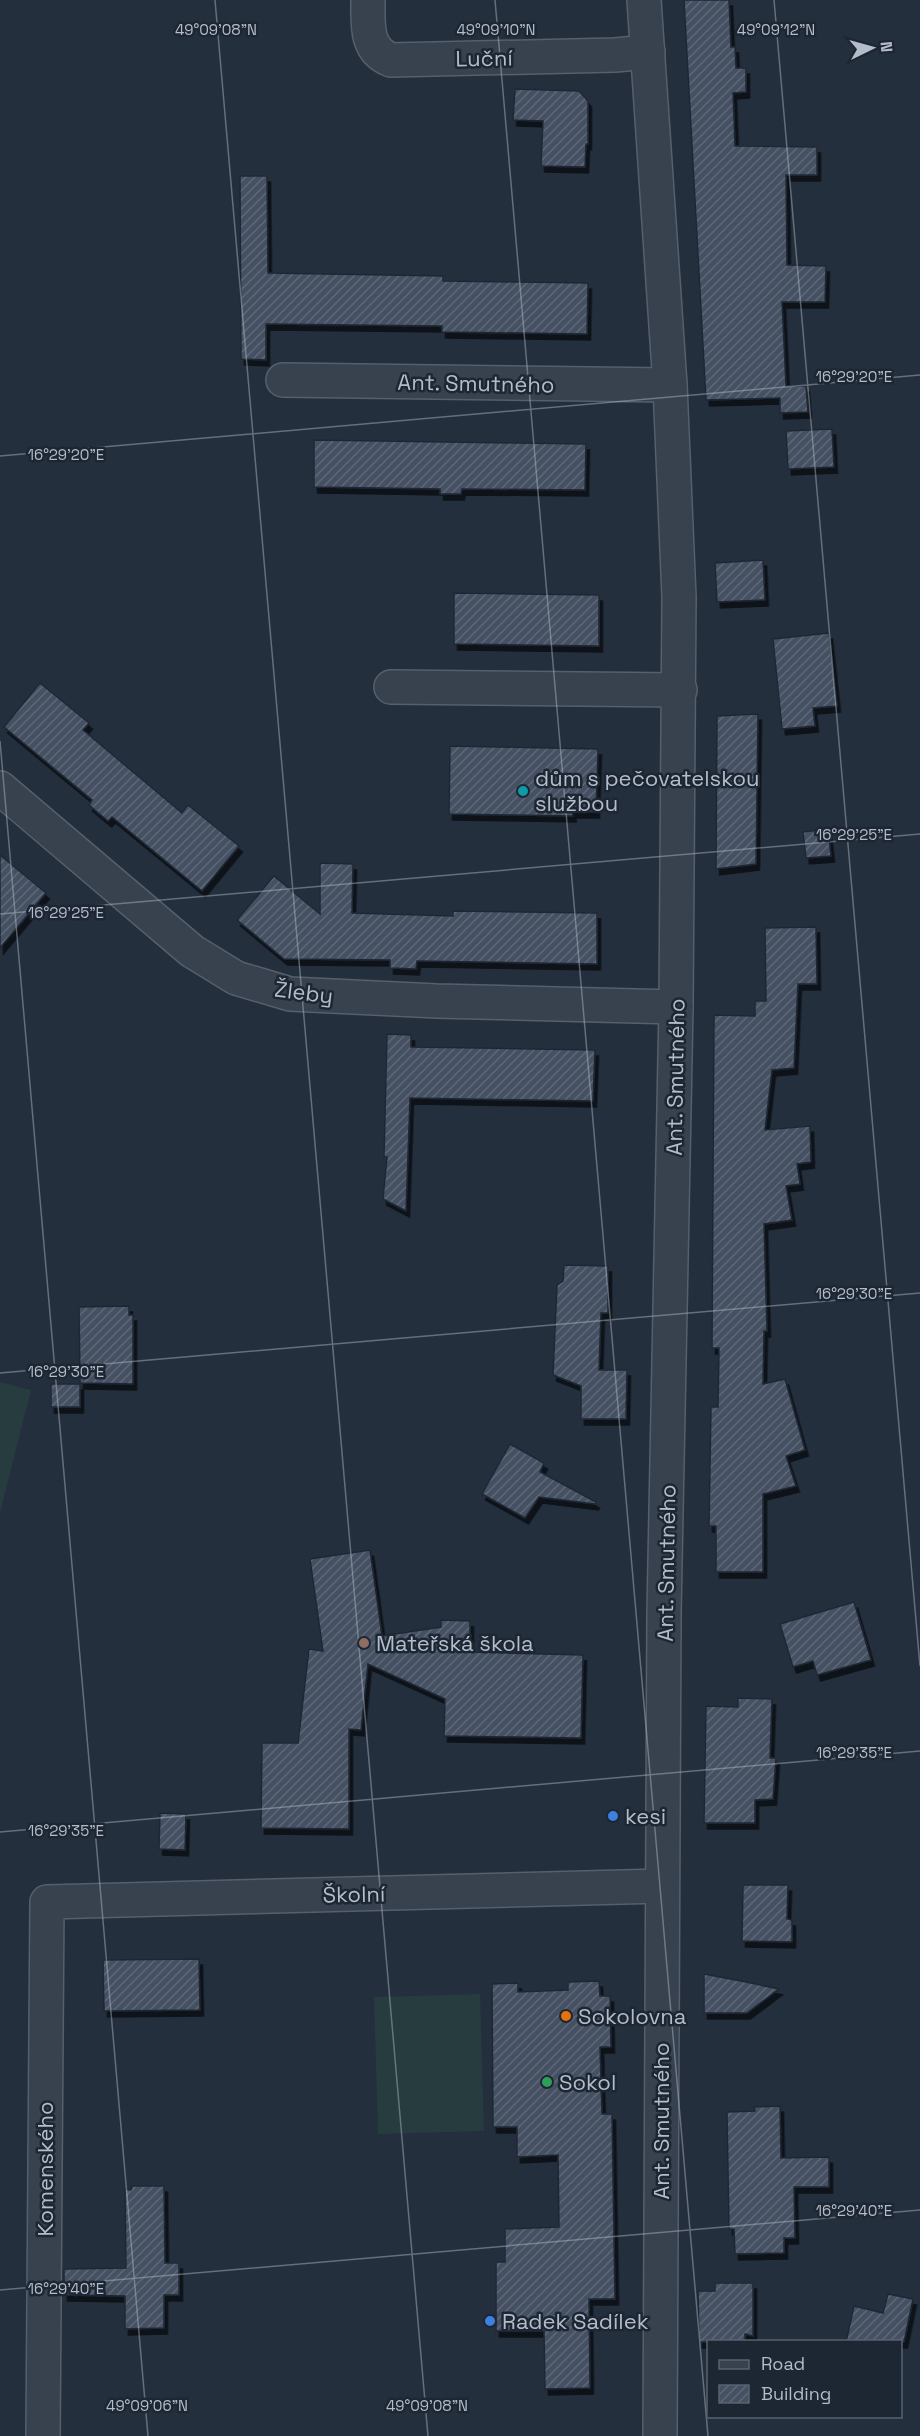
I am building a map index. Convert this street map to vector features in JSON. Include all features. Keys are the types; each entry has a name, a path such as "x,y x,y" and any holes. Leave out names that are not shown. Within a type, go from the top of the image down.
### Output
{"street":[{"name":"Luční","path":"368,0 370,39 378,52 391,60 615,55 648,52"},
{"name":"Ant. Smutného","path":"644,0 670,385 679,597 680,690 665,1604 660,2436"},
{"name":"Ant. Smutného","path":"283,380 670,385"},
{"path":"391,687 680,690"},
{"name":"Žleby","path":"0,788 192,951 236,978 290,994 437,1001 676,1007"},
{"name":"Školní","path":"47,1902 662,1886"},
{"name":"Komenského","path":"43,2436 47,1902"}],"green space":[{"path":"0,1382 31,1390 0,1513"},
{"path":"480,1994 484,2131 378,2134 374,1997"}],"building":[{"path":"684,0 729,0 731,47 735,47 736,68 746,68 746,92 733,93 735,146 817,147 817,175 786,175 787,265 826,266 825,302 782,302 786,386 806,386 808,412 780,413 780,398 706,400"},
{"path":"515,89 579,91 588,101 588,144 586,144 585,167 541,166 543,121 513,120"},
{"path":"240,176 267,176 268,273 443,276 443,281 588,283 587,334 442,332 442,326 266,324 266,360 241,359"},
{"path":"832,429 834,467 788,469 786,431"},
{"path":"314,440 586,444 585,490 462,489 461,494 440,494 440,489 314,487"},
{"path":"763,560 765,600 717,602 715,563"},
{"path":"454,593 599,595 599,646 454,644"},
{"path":"829,633 837,706 813,708 815,726 782,729 773,639"},
{"path":"40,683 89,723 83,730 182,813 188,805 239,846 202,891 112,817 108,821 89,805 92,800 4,727"},
{"path":"758,714 756,864 716,869 717,716"},
{"name":"dům s pečovatelskou službou","path":"450,746 598,749 596,812 572,812 573,816 449,814"},
{"path":"828,829 831,856 806,858 803,832"},
{"path":"0,855 46,893 0,948"},
{"path":"320,863 353,864 352,913 453,916 453,911 597,913 597,964 417,961 416,969 390,968 390,960 284,959 237,920 274,876 320,914"},
{"path":"816,927 817,984 798,984 794,1068 772,1070 765,1130 810,1126 811,1162 797,1164 800,1184 786,1186 792,1220 764,1224 767,1331 764,1331 763,1384 785,1379 805,1450 786,1456 796,1486 763,1494 763,1572 716,1572 716,1526 709,1526 711,1407 718,1407 719,1348 712,1348 714,1015 755,1016 755,1001 766,1001 765,928"},
{"path":"387,1034 411,1035 411,1047 595,1050 593,1101 410,1098 406,1211 383,1199 387,1157 384,1157"},
{"path":"564,1265 608,1266 608,1313 601,1313 599,1370 627,1370 626,1419 581,1419 581,1386 553,1375 557,1285 563,1281"},
{"path":"129,1306 129,1315 133,1315 133,1384 80,1383 79,1307"},
{"path":"51,1384 80,1384 80,1407 51,1407"},
{"path":"510,1444 544,1463 540,1472 596,1502 595,1504 539,1497 525,1518 482,1494"},
{"path":"370,1550 382,1636 441,1627 441,1620 470,1621 470,1652 583,1655 581,1738 444,1736 445,1699 368,1664 361,1730 349,1729 349,1829 261,1828 262,1743 298,1743 309,1649 323,1651 310,1559"},
{"path":"854,1602 871,1660 817,1675 813,1661 793,1667 780,1624"},
{"path":"738,1698 772,1699 770,1758 776,1758 773,1799 755,1800 755,1823 704,1823 706,1706 738,1707"},
{"path":"160,1813 186,1814 185,1850 159,1849"},
{"path":"743,1885 788,1885 787,1919 792,1920 792,1942 742,1941"},
{"path":"199,1959 200,2010 104,2011 103,1960"},
{"path":"704,1974 779,1989 747,2013 704,2013"},
{"path":"599,1981 600,1996 610,1996 611,2047 600,2047 602,2114 612,2114 615,2299 589,2299 590,2388 545,2389 544,2331 496,2331 496,2262 505,2262 505,2229 559,2227 558,2155 517,2157 517,2127 493,2127 492,1984 518,1983 518,1992 568,1990 568,1982"},
{"path":"780,2106 781,2158 829,2157 829,2187 794,2187 795,2238 784,2238 784,2253 735,2254 734,2229 729,2229 727,2112 755,2111 754,2107"},
{"path":"132,2186 164,2186 165,2263 179,2263 179,2295 164,2295 164,2328 125,2329 125,2296 64,2295 64,2269 126,2268 125,2189 131,2190"},
{"path":"715,2283 753,2283 753,2336 745,2334 745,2340 699,2342 698,2291 715,2291"},
{"path":"888,2294 913,2299 904,2342 902,2340 846,2340 854,2306 883,2313"}],"place":[{"name":"dům s pečovatelskou službou","path":"523,791"},
{"name":"Mateřská škola","path":"364,1643"},
{"name":"kesi","path":"613,1816"},
{"name":"Sokolovna","path":"566,2016"},
{"name":"Sokol","path":"547,2082"},
{"name":"Radek Sadílek","path":"490,2321"}]}
